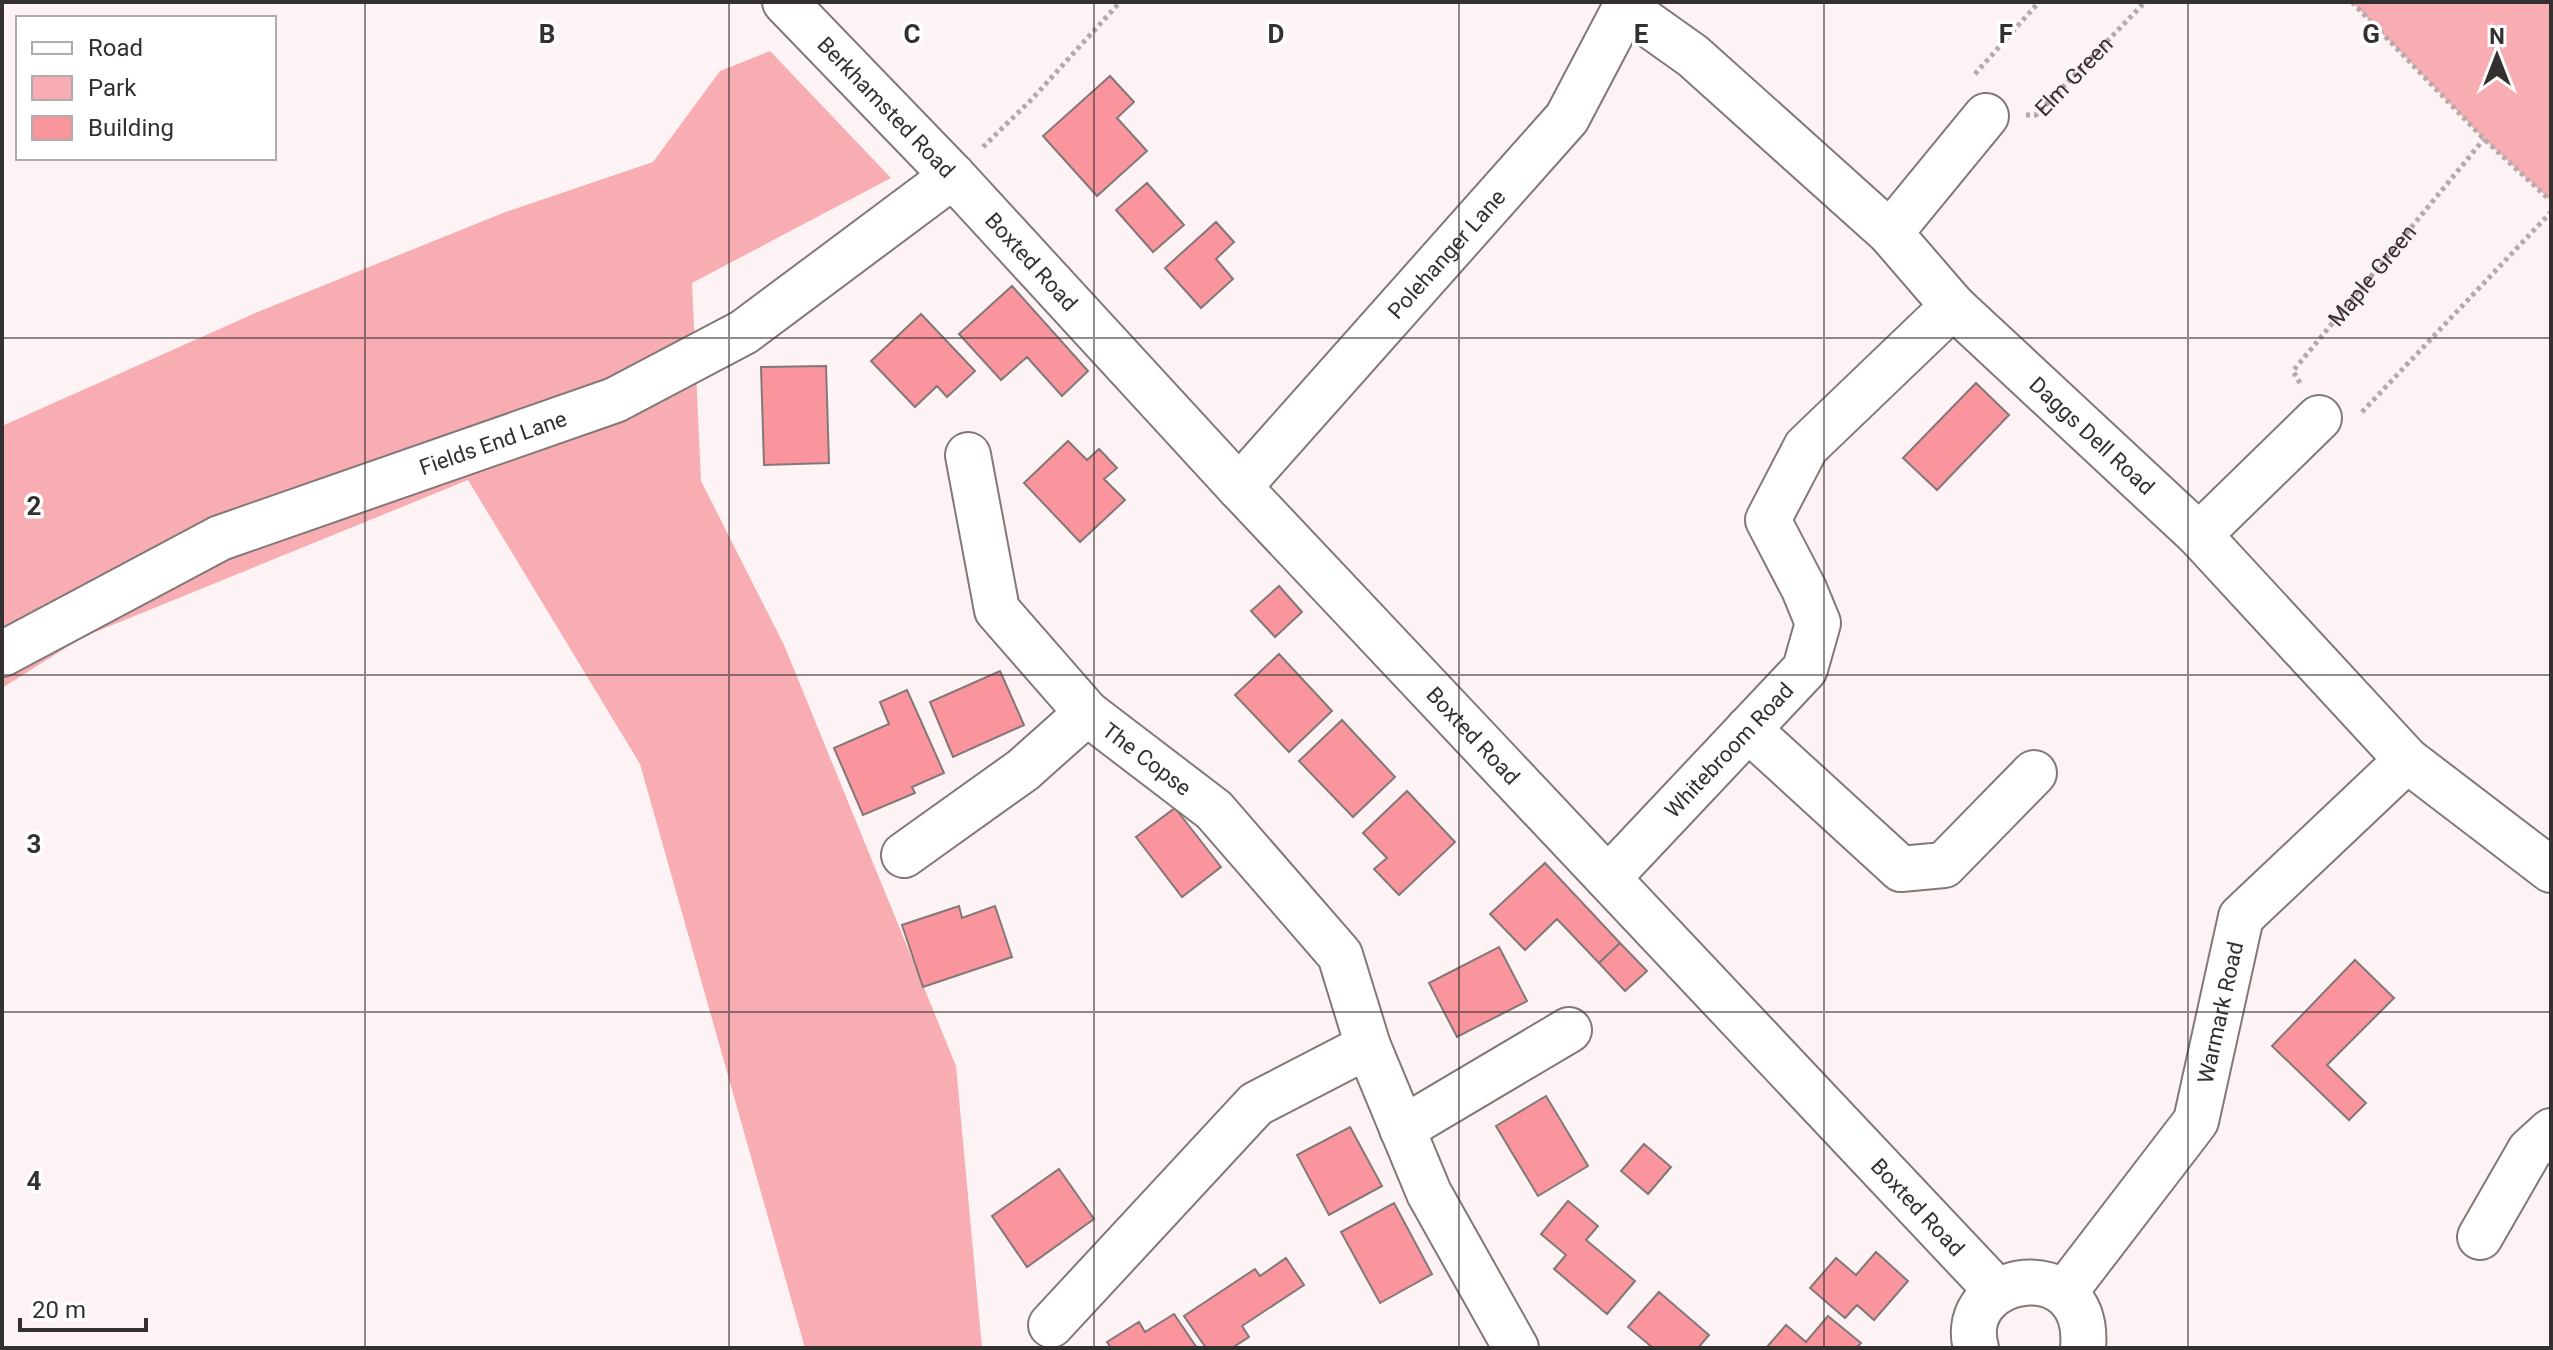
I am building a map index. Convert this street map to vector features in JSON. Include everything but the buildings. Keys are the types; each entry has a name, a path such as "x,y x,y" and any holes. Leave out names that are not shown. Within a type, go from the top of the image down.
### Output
{"street":[{"name":"Berkhamsted Road","path":"785,2 953,176"},
{"name":"Daggs Dell Road","path":"1626,4 1693,56 1890,233 1953,306 2199,535 2407,760 2549,863"},
{"name":"Polehanger Lane","path":"1239,487 1567,118 1626,4"},
{"path":"1890,233 1986,116"},
{"name":"Boxted Road","path":"953,176 1239,487 1997,1291"},
{"name":"Fields End Lane","path":"2,654 220,538 615,400 744,332 953,176"},
{"name":"Whitebroom Road","path":"1608,878 1805,669 1818,623 1768,520 1806,447 1953,306"},
{"path":"2199,535 2319,418"},
{"name":"The Copse","path":"968,455 997,610 1087,713 1214,810 1340,955 1368,1046 1429,1193 1516,1348"},
{"path":"904,855 1023,770 1087,713"},
{"path":"1748,729 1901,869 1944,865 2034,773"},
{"name":"Warmark Road","path":"2064,1293 2196,1121 2241,917 2407,760"},
{"path":"1402,1129 1569,1030"},
{"path":"1051,1325 1256,1104 1368,1046"},
{"path":"2480,1237 2530,1150 2551,1131"},
{"path":"1976,1348 1976,1322 1984,1304 1997,1291 2013,1283 2031,1281 2049,1284 2075,1304 2082,1318 2083,1348"}],"path":[{"name":"Berkhamsted Road","path":"953,176 1032,99 1120,2"},
{"path":"1986,116 1967,83 2039,2"},
{"name":"Elm Green","path":"1986,116 2036,115 2145,2"},
{"path":"2352,2 2484,139 2551,201"},
{"name":"Maple Green","path":"2319,418 2293,371 2484,139"},
{"path":"2319,418 2355,419 2551,212"}],"green space":[{"path":"2352,2 2551,2 2551,201 2484,139"},
{"path":"770,51 891,178 692,283 701,481 784,645 956,1066 982,1348 805,1348 640,764 468,480 83,637 2,688 2,426 260,311 503,213 653,162 720,71"}]}
